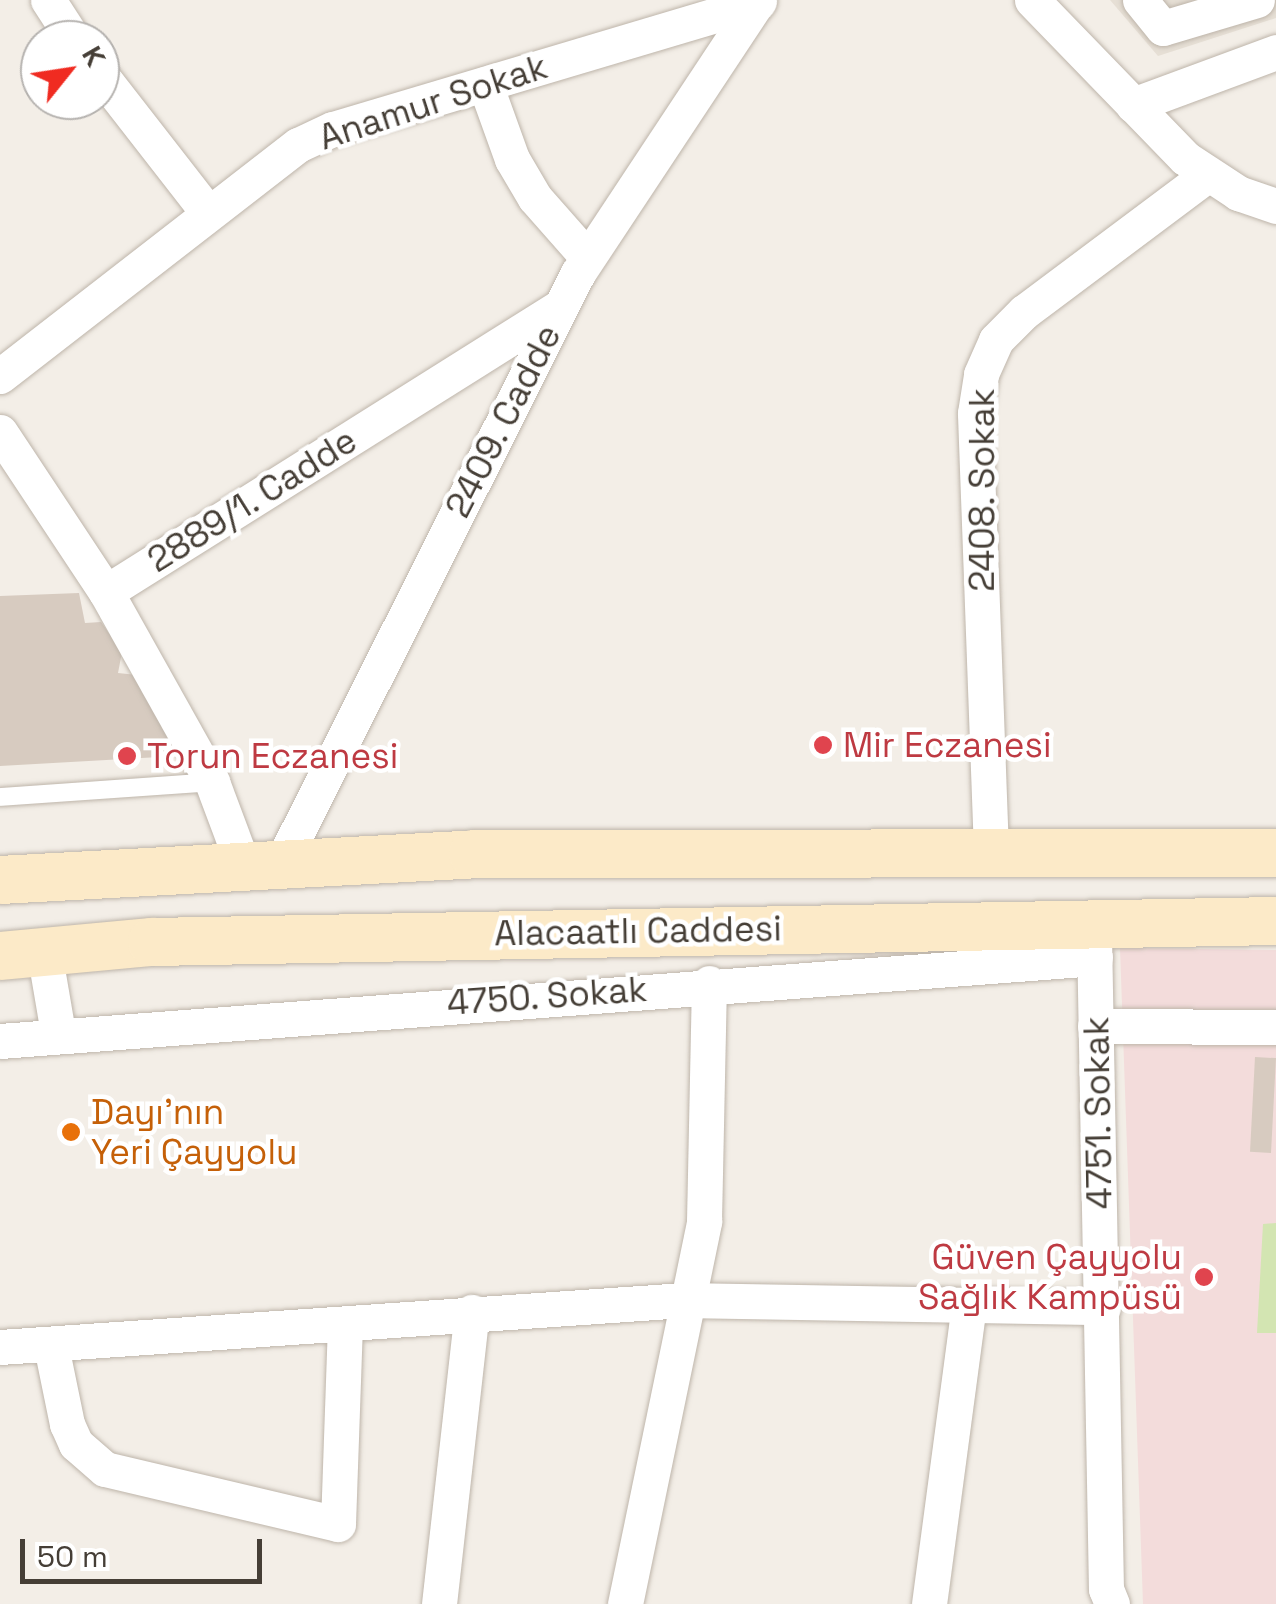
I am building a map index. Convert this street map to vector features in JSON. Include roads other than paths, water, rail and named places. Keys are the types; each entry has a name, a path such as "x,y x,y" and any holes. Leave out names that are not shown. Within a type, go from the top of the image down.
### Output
{"main road":[{"path":"0,880 473,854 1276,854"},
{"name":"Alacaatlı Caddesi","path":"22,953 152,942 1094,939 1276,921"}],"street":[{"path":"1032,0 1206,176 1276,206"},
{"path":"1140,0 1163,28 1257,0"},
{"name":"Anamur Sokak","path":"0,376 266,164 333,129 758,1"},
{"name":"2409. Cadde","path":"262,864 587,258 758,1"},
{"path":"1132,105 1276,52"},
{"path":"486,84 512,159 535,198 587,258"},
{"path":"120,100 206,210"},
{"name":"2408. Sokak","path":"991,851 975,412 980,374 996,340 1024,312 1206,176"},
{"name":"2889/1. Cadde","path":"106,592 561,306"},
{"path":"0,432 106,592 262,864"},
{"name":"4750. Sokak","path":"0,1041 58,1033 709,983 1094,939"},
{"name":"4751. Sokak","path":"1094,939 1106,1589 1112,1604"},
{"path":"22,953 58,1033"},
{"path":"625,1604 704,1222 709,983"},
{"path":"1095,1026 1276,1027"},
{"path":"0,1348 685,1300 1102,1307"},
{"path":"928,1604 969,1304"},
{"path":"439,1604 472,1312"},
{"path":"51,1346 72,1434 105,1469 338,1524 344,1325"}],"lane":[{"path":"0,796 212,782"}],"place":[{"name":"Mir Eczanesi","path":"823,745"},
{"name":"Torun Eczanesi","path":"127,756"},
{"name":"Dayı'nın Yeri Çayyolu","path":"71,1132"},
{"name":"Güven Çayyolu Sağlık Kampüsü","path":"1204,1277"}]}
